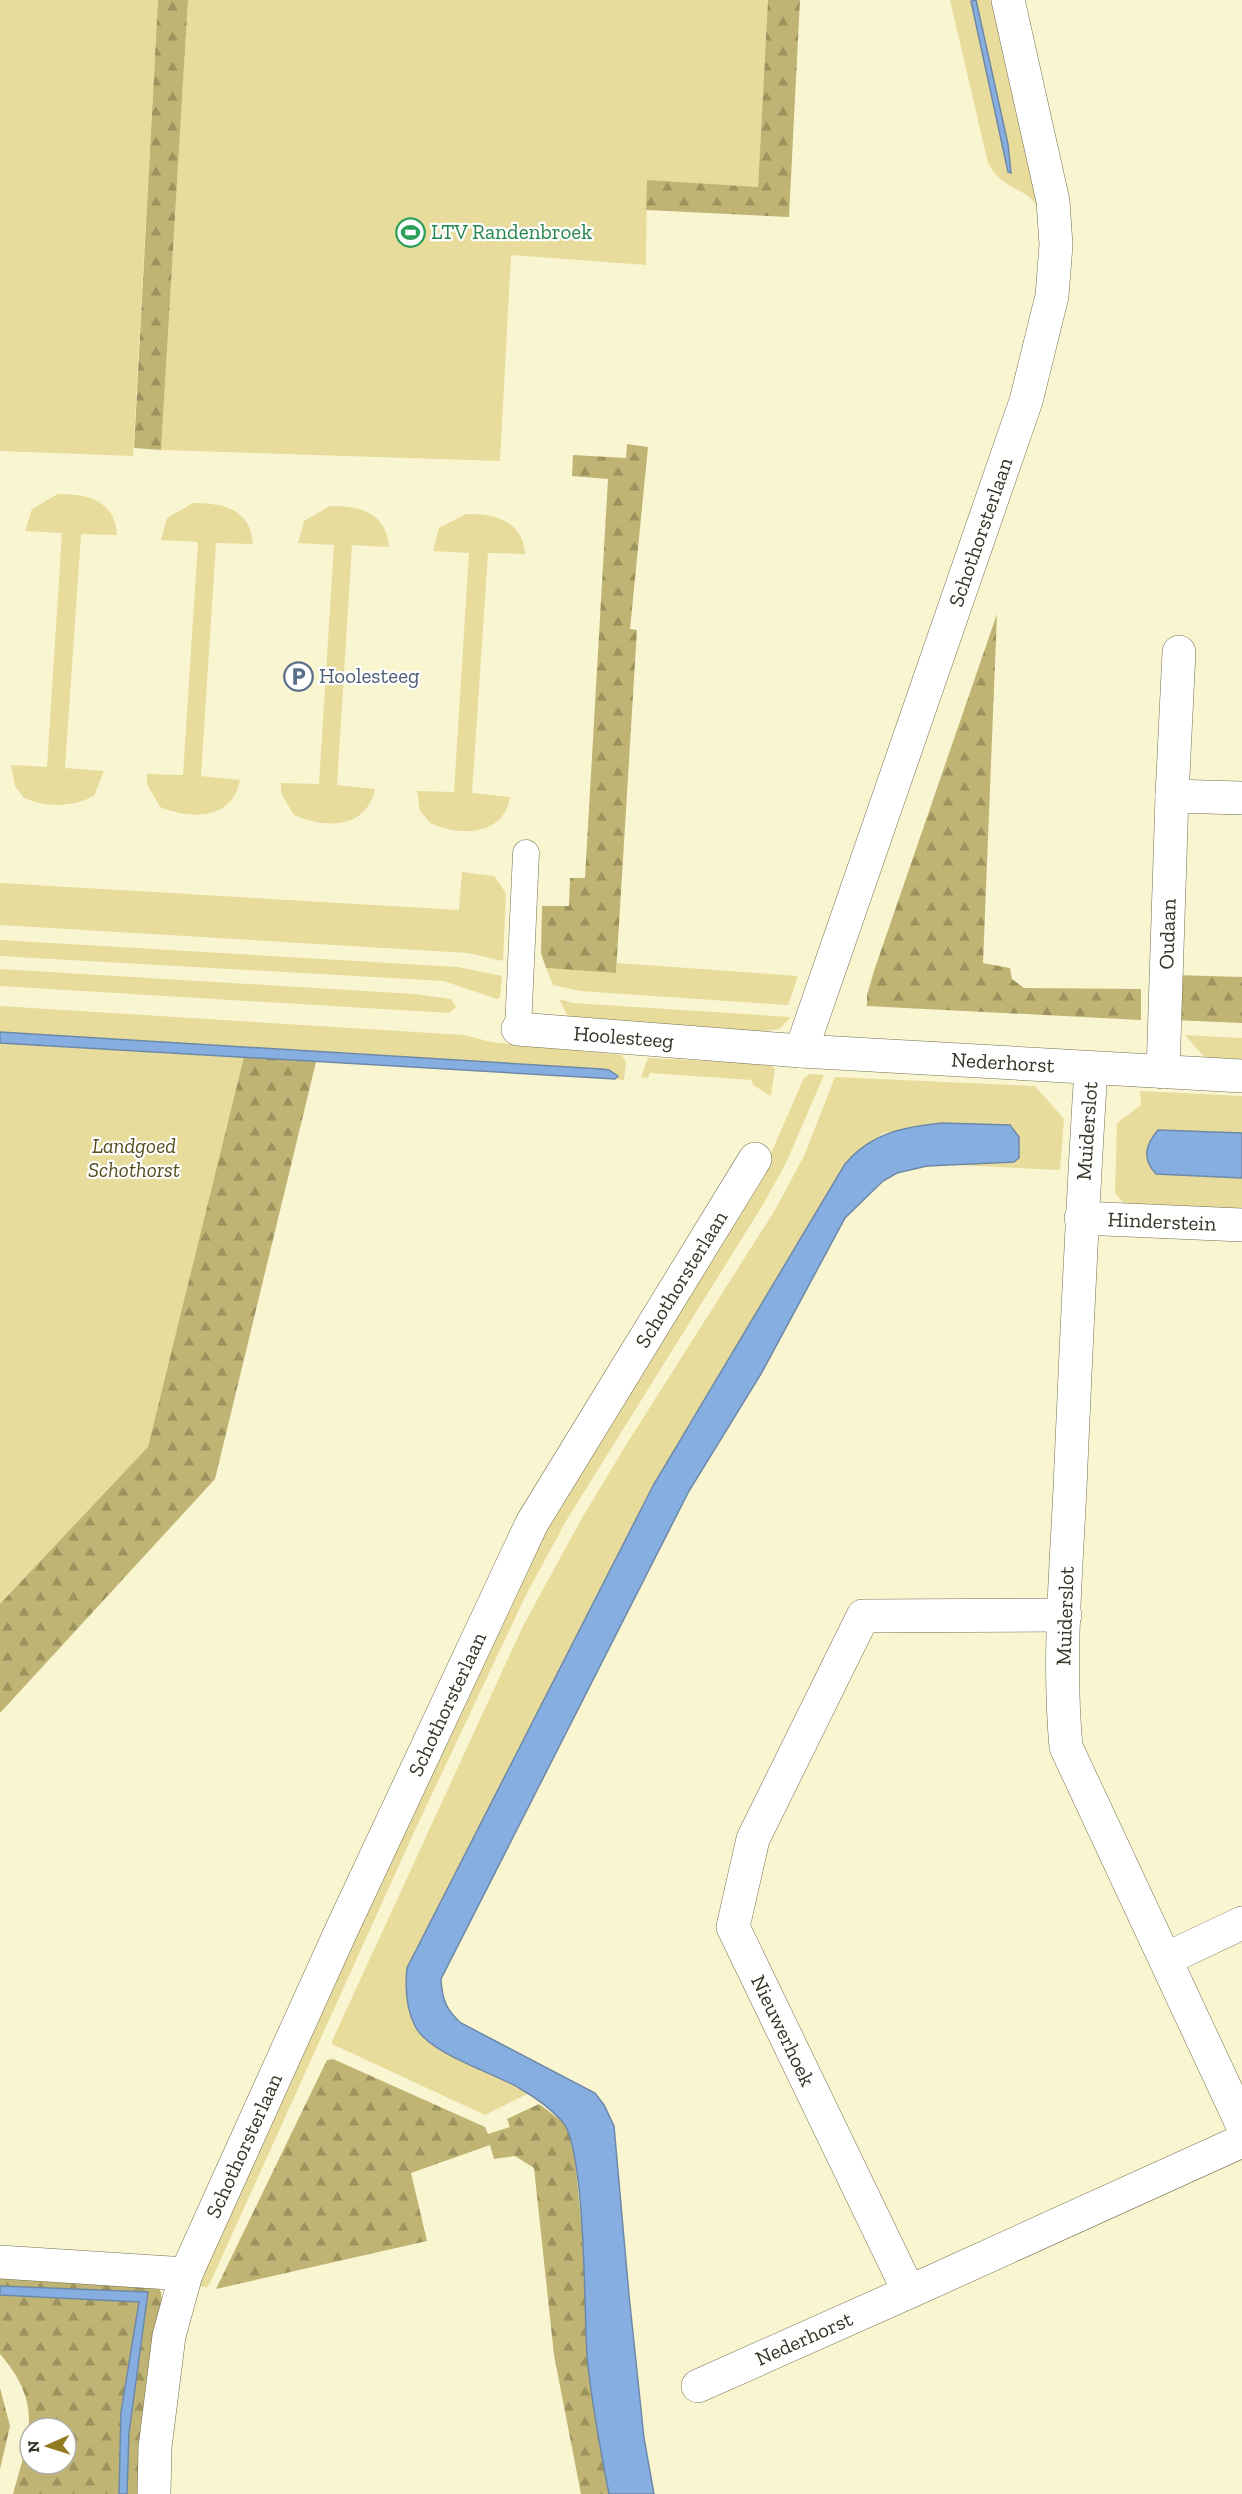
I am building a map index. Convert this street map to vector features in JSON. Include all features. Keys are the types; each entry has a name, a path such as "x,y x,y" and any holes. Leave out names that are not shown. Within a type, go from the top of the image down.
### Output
{"street":[{"name":"Schothorsterlaan","path":"801,1051 1026,401 1052,296 1056,245 1053,201 1008,0"},
{"name":"Oudaan","path":"1163,1072 1179,652"},
{"path":"1172,796 1242,798"},
{"name":"Hoolesteeg","path":"518,1029 801,1051"},
{"name":"Nederhorst","path":"801,1051 1242,1076"},
{"name":"Muiderslot","path":"1091,1069 1081,1218 1065,1615 1062,1710 1066,1747 1242,2124"},
{"name":"Schothorsterlaan","path":"154,2494 155,2447 169,2336 186,2274 341,1931 532,1523 755,1159"},
{"name":"Hinderstein","path":"1081,1218 1242,1225"},
{"name":"Nieuwerhoek","path":"909,2292 733,1927 753,1839 863,1616 1065,1615"},
{"path":"1166,1959 1242,1923"},
{"path":"909,2292 1242,2141"},
{"path":"0,2262 186,2274"},
{"name":"Nederhorst","path":"698,2386 909,2292"}],"lane":[{"name":"Hoolesteeg","path":"518,1029 526,853"}],"green space":[{"path":"0,0 158,0 133,456 0,451"},
{"path":"158,0 188,0 161,450 134,448"},
{"name":"LTV Randenbroek","path":"188,0 768,0 758,187 647,181 646,265 511,255 500,461 161,450"},
{"path":"768,0 800,0 789,217 646,210 647,180 758,187"},
{"path":"950,0 995,0 1038,208 1027,195 1006,183 993,172 988,163"},
{"path":"627,444 648,447 630,629 637,630 616,973 546,968 541,953 542,906 569,906 570,878 585,878 608,479 572,476 573,455 626,458"},
{"path":"58,494 79,495 98,501 111,514 117,535 81,534 65,768 104,771 94,796 68,804 50,805 24,798 15,786 11,765 47,767 62,533 25,531 32,509"},
{"path":"193,503 215,504 234,510 247,523 253,544 216,543 201,776 240,780 236,793 229,803 220,810 197,815 160,807 147,784 147,774 183,775 198,542 161,540 167,518"},
{"path":"330,506 351,507 370,513 383,526 389,547 352,545 337,785 375,789 363,812 344,822 332,823 307,820 294,815 281,793 281,783 319,784 334,545 298,543 304,521"},
{"path":"466,514 487,515 506,521 519,534 525,554 488,553 472,793 510,797 506,810 499,819 490,826 467,831 442,828 430,823 420,811 417,791 454,792 469,553 433,551 439,528"},
{"path":"997,614 983,963 1010,968 1012,979 1024,988 1141,989 1141,1020 867,1006 867,995 874,971"},
{"path":"462,872 494,876 506,893 503,961 468,953 0,925 0,883 459,910"},
{"path":"0,940 458,967 502,976 500,997 497,999 444,981 0,956"},
{"path":"617,963 798,976 788,1005 580,991 553,985 546,968 616,973"},
{"path":"0,969 415,994 451,999 456,1007 449,1013 0,986"},
{"path":"1175,975 1242,977 1242,1023 1173,1020"},
{"path":"559,999 573,1003 791,1017 779,1029 755,1032 570,1020"},
{"name":"Landgoed Schothorst","path":"0,1006 464,1035 491,1042 622,1055 626,1063 624,1080 615,1079 617,1077 319,1052 158,1474 0,1621"},
{"path":"1185,1035 1242,1038 1242,1060 1205,1058"},
{"path":"244,1057 316,1062 215,1479 0,1713 0,1604 148,1447"},
{"path":"648,1058 767,1064 775,1068 771,1096 753,1085 752,1080 650,1073 648,1078 641,1077"},
{"path":"810,1074 824,1075 786,1163 764,1203 566,1521 526,1595 415,1830 211,2281 207,2287 198,2286 388,1856 558,1507 764,1169 804,1078"},
{"path":"835,1077 1035,1086 1064,1119 1060,1170 956,1165 1014,1162 942,1123 883,1133 845,1164 654,1484 407,1968 407,1998 414,2021 426,2038 442,2050 505,2080 527,2094 485,2115 332,2044 332,2041 523,1626 582,1518 626,1445 775,1210 804,1156"},
{"path":"1140,1091 1242,1096 1242,1133 1158,1130 1150,1141 1147,1157 1156,1174 1242,1178 1242,1213 1128,1208 1115,1193 1117,1123 1141,1105"},
{"path":"333,2059 485,2127 488,2134 510,2127 507,2119 539,2104 563,2122 569,2134 575,2159 583,2241 589,2372 609,2494 581,2494 554,2355 534,2168 515,2156 494,2159 490,2145 411,2173 427,2241 216,2289 327,2060"},
{"path":"0,2267 155,2283 161,2292 162,2306 143,2494 127,2494 129,2433 148,2292 0,2286"},
{"path":"0,2295 139,2302 121,2412 119,2494 13,2494 18,2476 78,2476 78,2416 29,2416 23,2389 14,2372 0,2354"},
{"path":"0,2388 10,2426 0,2469"}],"water":[{"path":"976,0 1008,144 1011,173 1008,172 971,1"},
{"path":"0,1032 602,1069 609,1070 618,1076 615,1079 0,1043"},
{"path":"942,1123 1010,1125 1019,1137 1019,1158 1014,1162 927,1166 897,1173 883,1181 845,1218 761,1374 689,1491 441,1979 446,2004 461,2023 595,2093 604,2105 614,2126 644,2438 654,2494 609,2494 596,2424 587,2355 580,2195 570,2137 562,2121 530,2095 447,2054 422,2036 415,2026 408,2005 407,1968 654,1484 845,1164 877,1138 914,1127"},
{"path":"1158,1130 1242,1133 1242,1178 1156,1174 1149,1163 1147,1152 1150,1141"},
{"path":"0,2286 148,2292 129,2433 127,2494 119,2494 121,2412 139,2302 0,2295"}],"place":[{"name":"LTV Randenbroek","path":"410,232"},
{"name":"Hoolesteeg","path":"298,676"}]}
